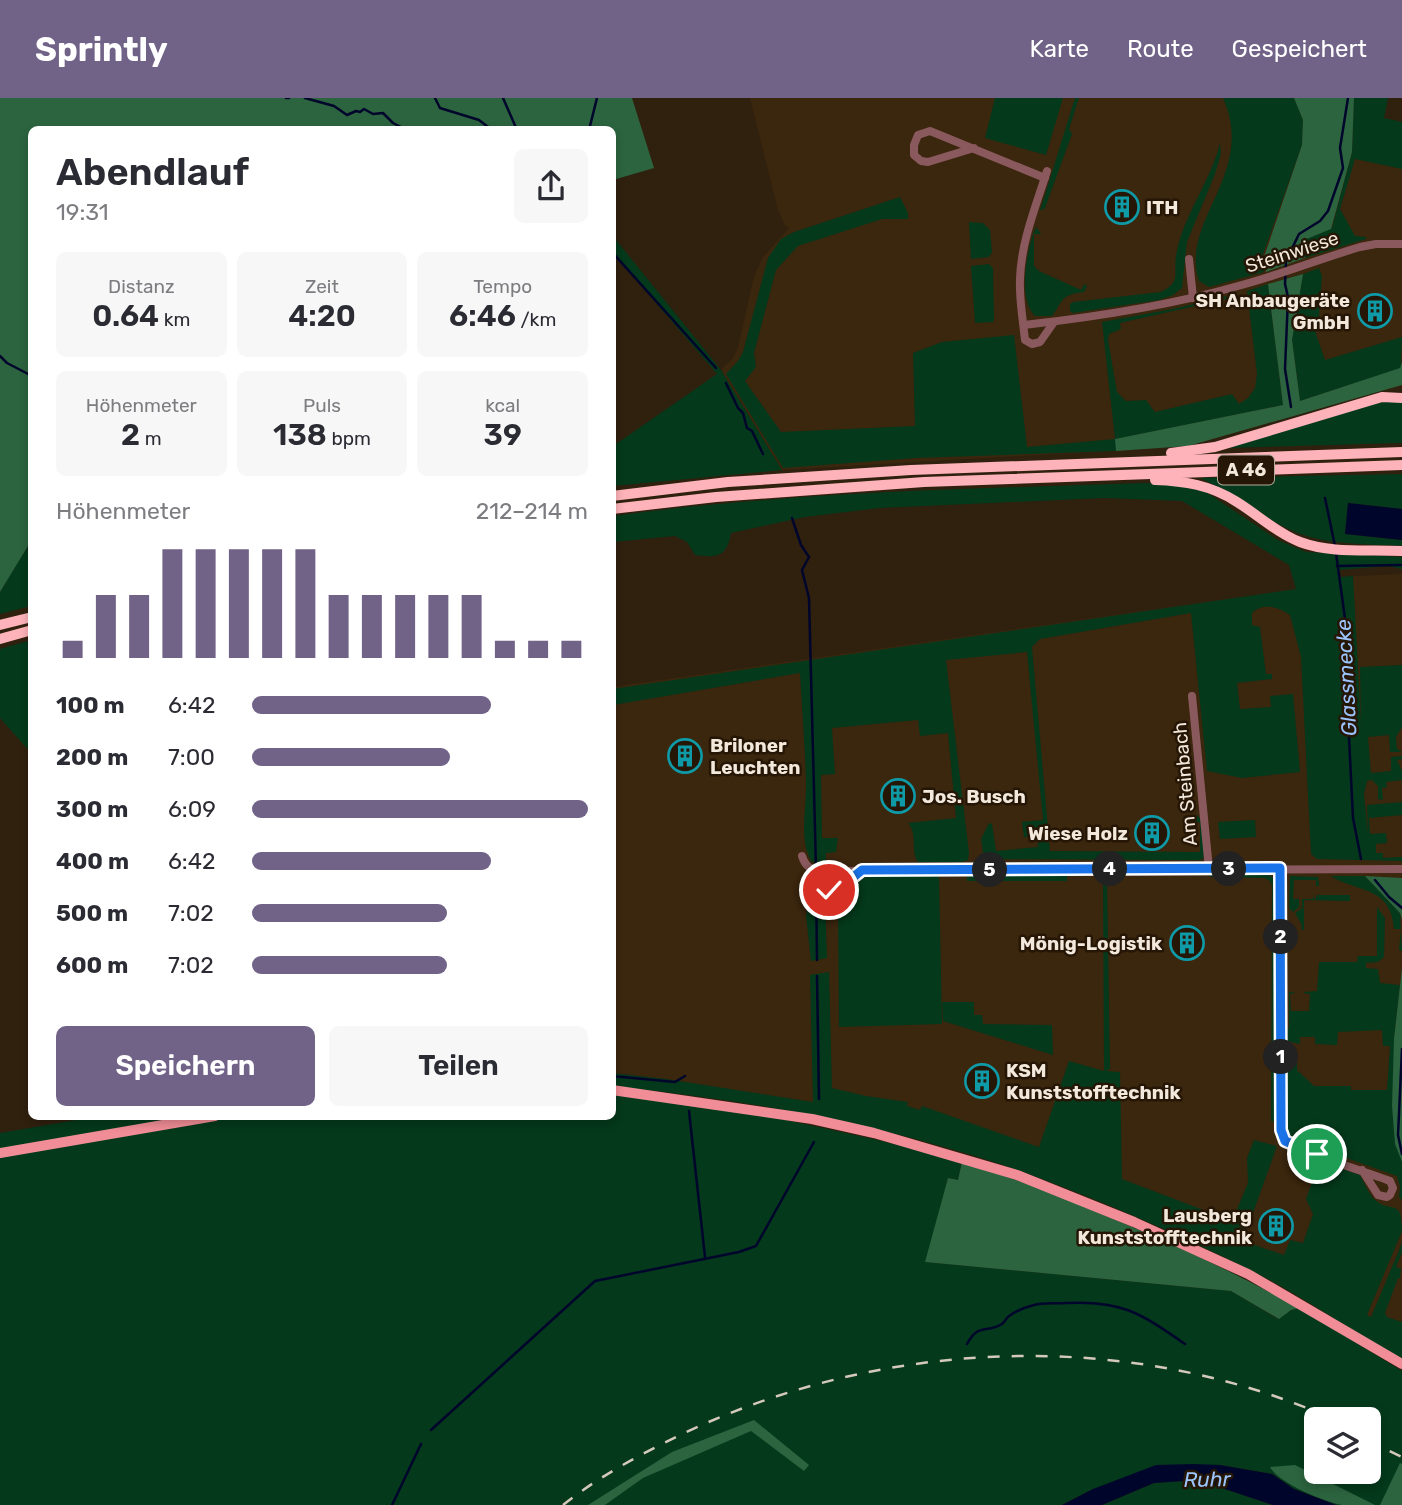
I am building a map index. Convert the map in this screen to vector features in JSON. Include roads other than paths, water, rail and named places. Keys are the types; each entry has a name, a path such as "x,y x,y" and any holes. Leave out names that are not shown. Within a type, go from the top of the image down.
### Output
{"highway":[{"path":"1091,462 1215,447 1402,389"},
{"path":"1382,397 1402,398"},
{"name":"A 46","path":"616,496 728,482 911,470 1402,452"},
{"name":"A 46","path":"616,509 730,495 924,482 1402,465"},
{"path":"1089,476 1202,485 1231,498 1291,538 1311,545 1346,550 1402,551"},
{"path":"0,625 28,618"},
{"path":"0,639 28,631"}],"main road":[{"path":"616,1091 812,1119 874,1133 1017,1175 1134,1222 1248,1274 1402,1364"},
{"path":"0,1153 192,1120"}],"street":[{"path":"974,148 928,162 921,161 914,155 918,135 930,131 1046,175 1021,264 1020,288 1026,340 1036,344 1054,322"},
{"name":"Steinwiese","path":"1024,325 1126,312 1192,298 1292,270 1360,247 1402,244"},
{"path":"1189,259 1192,298"},
{"name":"Am Steinbach","path":"1192,696 1209,869"},
{"path":"802,856 811,869 822,872 824,887 833,891 862,870"},
{"path":"1280,868 1282,1136 1291,1144 1362,1170"},
{"name":"Am Steinbach","path":"822,872 1402,869"}],"water":[{"path":"1348,503 1402,509 1402,540 1345,534"},
{"name":"Ruhr","path":"1156,1465 1220,1465 1272,1474 1294,1489 1336,1505 1273,1505 1198,1480 1154,1483 1102,1505 1062,1505 1093,1489"}],"waterway":[{"path":"305,98 334,106 347,115 364,109 373,114 383,113 399,126"},
{"path":"435,98 440,108 479,120 487,126"},
{"path":"503,98 515,126"},
{"path":"590,126 597,98"},
{"name":"Glassmecke","path":"1291,407 1285,369 1288,297 1285,284 1286,261 1299,234 1320,221 1328,211 1343,168 1340,148 1348,98"},
{"path":"616,256 716,368"},
{"path":"0,356 7,363 28,374"},
{"path":"726,383 743,413 747,428 752,431 763,454"},
{"name":"Glassmecke","path":"1325,498 1335,546"},
{"path":"792,518 801,545 809,557 802,570 809,598 816,868"},
{"name":"Glassmecke","path":"1336,553 1349,648 1346,677 1353,818 1361,859"},
{"path":"1337,566 1402,565"},
{"path":"816,878 817,960"},
{"name":"Glassmecke","path":"1375,880 1402,908"},
{"path":"817,976 819,1099"},
{"name":"Glassmecke","path":"1402,1049 1398,1135 1402,1154"},
{"path":"616,1076 675,1082 685,1076"},
{"path":"689,1111 705,1257"},
{"path":"431,1430 595,1281 739,1252 756,1246 814,1142"},
{"path":"967,1344 975,1333 996,1327 1012,1314 1028,1307 1085,1303 1116,1306 1130,1311 1185,1344"},
{"path":"392,1505 421,1444"}],"railway":[{"path":"563,1505 603,1477 647,1452 754,1404 835,1379 919,1364 1003,1356 1088,1358 1172,1369 1254,1389 1304,1408"},
{"path":"1381,1447 1402,1457"}],"place":[{"name":"ITH","path":"1122,207"},
{"name":"SH Anbaugeräte GmbH","path":"1375,311"},
{"name":"Briloner Leuchten","path":"685,756"},
{"name":"Jos. Busch","path":"898,796"},
{"name":"Wiese Holz","path":"1152,833"},
{"name":"Mönig-Logistik","path":"1187,943"},
{"name":"KSM Kunststofftechnik","path":"982,1081"},
{"name":"Lausberg Kunststofftechnik","path":"1276,1226"}]}
